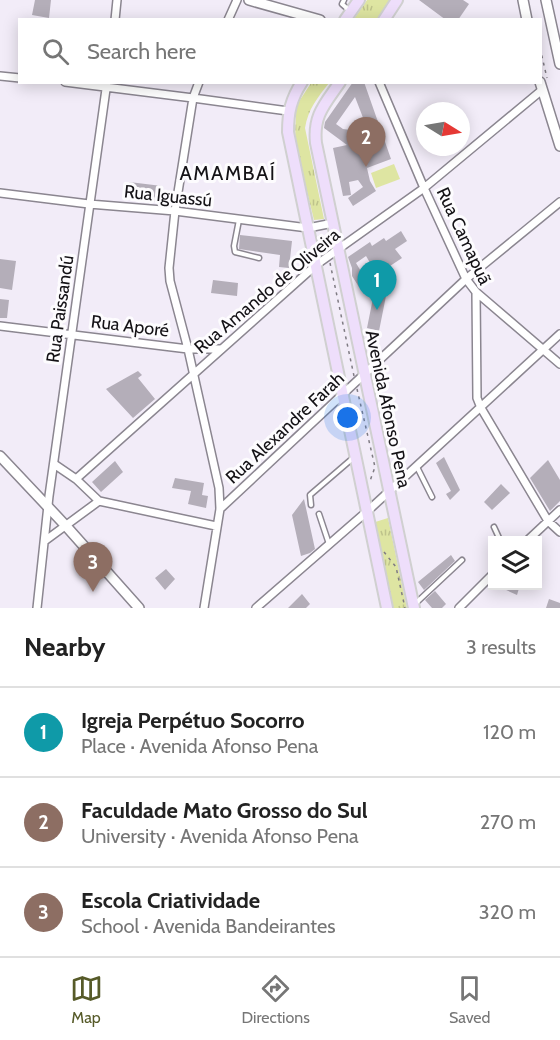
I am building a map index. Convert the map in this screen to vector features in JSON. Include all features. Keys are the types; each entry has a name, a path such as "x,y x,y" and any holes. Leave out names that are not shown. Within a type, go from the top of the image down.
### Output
{"main road":[{"path":"249,0 313,18"},
{"path":"350,17 359,0"},
{"path":"385,18 397,0"},
{"path":"523,0 527,18"},
{"path":"546,0 560,64"},
{"path":"302,84 293,97 288,111 288,132 311,227 316,265 387,608"},
{"name":"Avenida Afonso Pena","path":"337,84 321,109 314,128 315,143 338,249 360,378 388,492 411,607"},
{"path":"541,86 559,143"},
{"path":"0,456 139,608"}],"street":[{"path":"115,18 117,0"},
{"path":"229,18 237,0"},
{"path":"0,76 18,78"},
{"path":"198,84 193,98 169,261 170,281 216,471 220,509 204,608"},
{"name":"Rua Camapuã","path":"380,84 466,279 476,292 476,388 481,408 548,521 560,532"},
{"path":"106,85 288,111"},
{"name":"Rua Paissandú","path":"37,608 71,334 106,85"},
{"name":"Rua Amando de Oliveira","path":"76,479 316,265 424,188 541,86"},
{"name":"Rua Iguassú","path":"0,193 311,227 333,223"},
{"name":"Rua Alexandre Farah","path":"220,509 466,279 560,202"},
{"path":"476,292 560,364"},
{"name":"Rua Aporé","path":"0,326 188,349 220,349"},
{"path":"256,608 367,512 560,334"},
{"path":"54,464 76,479 99,501 216,526"},
{"path":"46,540 99,501"},
{"path":"532,536 560,510"},
{"path":"459,608 488,579"}],"lane":[{"path":"344,0 343,5 350,17"},
{"path":"240,219 234,246 235,252 259,258"},
{"path":"311,505 310,495 356,455"},
{"path":"417,466 432,497"},
{"path":"319,514 329,544"},
{"path":"494,527 498,536"},
{"path":"411,607 462,560"}],"path":[{"path":"311,227 321,239 332,268 360,378 375,467 369,483"},
{"path":"383,550 396,567 411,607"}],"green space":[{"path":"367,0 390,0 378,18 355,18"},
{"path":"310,84 328,84 311,109 305,128 324,219 314,220 295,142 296,106"},
{"path":"394,164 400,179 376,188 371,173"},
{"path":"388,518 407,608 390,608 372,523"}],"building":[{"path":"35,0 51,0 49,18 32,15"},
{"path":"419,0 463,0 469,4 459,18 443,18"},
{"path":"352,84 365,84 391,159 367,168 370,181 376,191 353,206 348,198 363,187 358,180 349,182 351,195 343,196 333,148 347,145 324,128 325,122","holes":["355,97 367,128 359,131 343,129 336,124"]},
{"path":"129,182 162,186 161,202 127,199"},
{"path":"401,231 407,241 395,249 402,258 387,268 390,273 382,278 379,273 359,287 352,276 348,257 370,242 372,246 384,238 386,241","holes":["366,256 372,266 362,273 356,263"]},
{"path":"240,235 292,241 289,268 279,267 280,255 239,249"},
{"path":"0,259 16,261 12,290 0,288"},
{"path":"213,280 238,283 237,296 211,293"},
{"path":"375,288 387,291 379,331 367,328"},
{"path":"0,299 9,300 7,318 0,318"},
{"path":"138,371 142,375 138,378 155,399 133,418 106,389"},
{"path":"444,457 460,490 450,500 446,494 451,491 436,463"},
{"path":"548,460 560,480 560,501 550,511 530,478"},
{"path":"115,461 123,472 101,492 92,482"},
{"path":"175,478 204,483 202,495 208,496 206,508 188,504 191,491 172,488"},
{"path":"501,484 510,493 492,510 484,502"},
{"path":"304,499 315,549 301,556 292,515"},
{"path":"451,555 455,561 424,590 418,582"},
{"path":"166,569 175,579 165,590 155,578"},
{"path":"506,590 518,590 517,595"},
{"path":"435,591 446,604 442,608 432,608 425,600"},
{"path":"302,594 310,604 306,608 288,608"},
{"path":"549,599 560,603 560,608 546,608"}],"place":[{"name":"Faculdade Mato Grosso do Sul","path":"366,167"},
{"name":"Igreja Perpétuo Socorro","path":"377,310"},
{"name":"Escola Criatividade","path":"93,592"}],"district":[{"name":"AMAMBAÍ","path":"228,173"}]}
